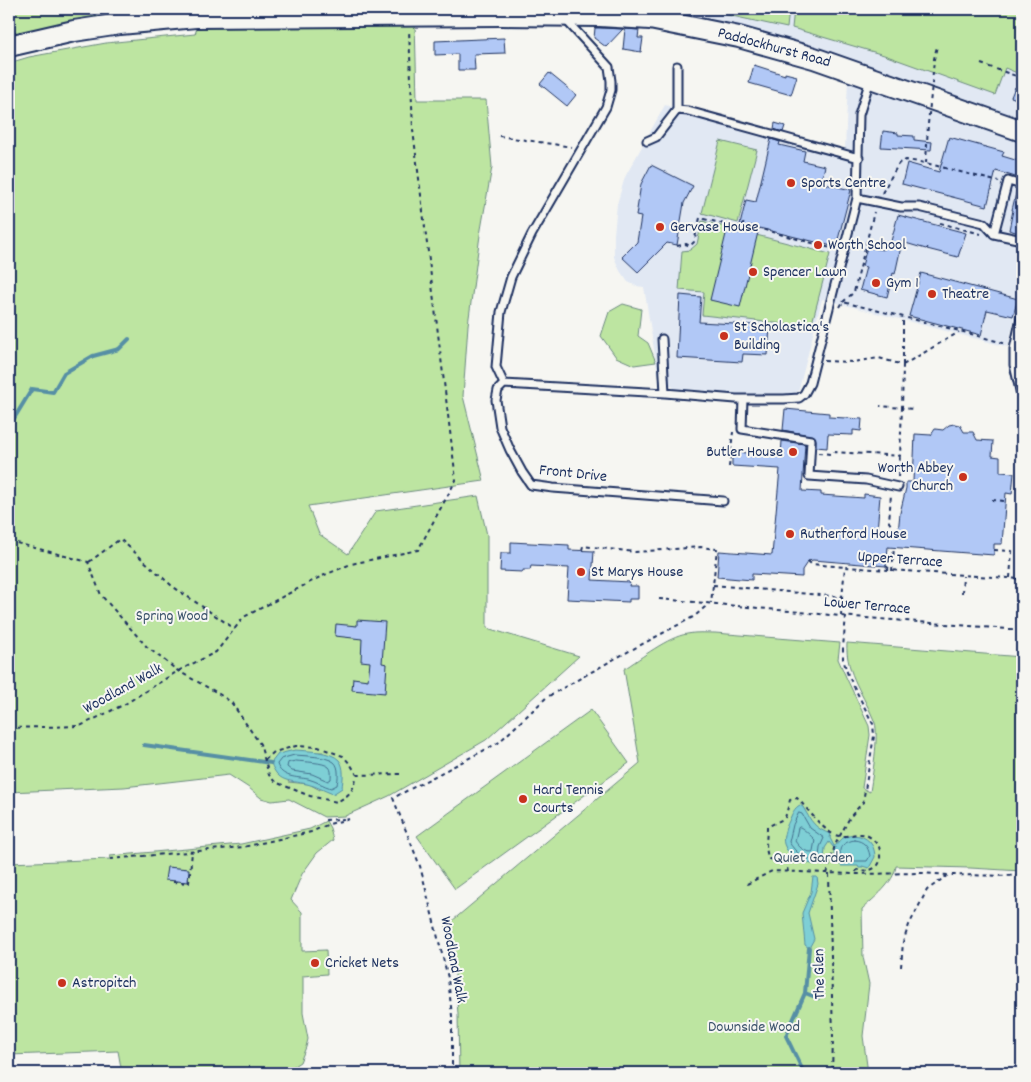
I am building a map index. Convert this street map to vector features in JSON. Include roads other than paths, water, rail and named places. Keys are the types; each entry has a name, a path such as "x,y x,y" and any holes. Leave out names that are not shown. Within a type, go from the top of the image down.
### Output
{"main road":[{"name":"Paddockhurst Road","path":"9,46 93,28 196,17 408,15 600,16 650,19 739,37 814,58 1022,131"}],"lane":[{"path":"563,16 609,67 611,90 606,107 532,234 511,277 501,312 496,367 504,384 743,399 799,398 804,394 810,383 857,198 860,115 870,77"},
{"path":"646,141 656,137 677,110 676,66"},
{"path":"677,110 688,111 859,158"},
{"path":"994,234 1008,181 1022,185"},
{"path":"857,198 876,204 918,207 984,223 994,234 1022,240"},
{"path":"1022,313 1014,346 1014,365 1022,398"},
{"path":"662,339 665,393"},
{"name":"Front Drive","path":"504,384 498,390 496,400 500,427 514,458 530,485 723,501"},
{"path":"743,399 742,429 811,440 809,476 898,484"}],"water":[{"path":"295,750 325,753 339,760 343,770 342,788 333,794 310,785 290,781 277,774 271,763 278,754"},
{"path":"800,805 817,827 831,834 830,838 834,846 843,838 851,836 859,836 866,839 873,848 875,857 869,868 841,866 834,854 834,848 829,842 825,848 824,860 819,865 803,862 793,857 786,849 784,835 792,814"},
{"path":"813,877 817,877 818,884 808,913 814,939 809,948 805,945 802,913 811,892"}],"waterway":[{"path":"9,429 32,389 53,392 64,373 93,356 119,349 129,339"},
{"path":"144,745 271,763"},
{"path":"804,1073 786,1036 805,993 809,948"},
{"path":"805,993 818,998"}],"place":[{"name":"Sports Centre","path":"791,183"},
{"name":"Gervase House","path":"660,227"},
{"name":"Worth School","path":"818,245"},
{"name":"Spencer Lawn","path":"753,272"},
{"name":"Gym 1","path":"876,283"},
{"name":"Theatre","path":"932,294"},
{"name":"St Scholastica's Building","path":"724,336"},
{"name":"Butler House","path":"793,452"},
{"name":"Worth Abbey Church","path":"963,477"},
{"name":"Rutherford House","path":"790,534"},
{"name":"St Marys House","path":"581,572"},
{"name":"Hard Tennis Courts","path":"523,799"},
{"name":"Cricket Nets","path":"315,963"},
{"name":"Astropitch","path":"62,983"}],"park label":[{"name":"Spring Wood","path":"172,616"},
{"name":"Quiet Garden","path":"813,858"},
{"name":"Downside Wood","path":"754,1027"}]}
